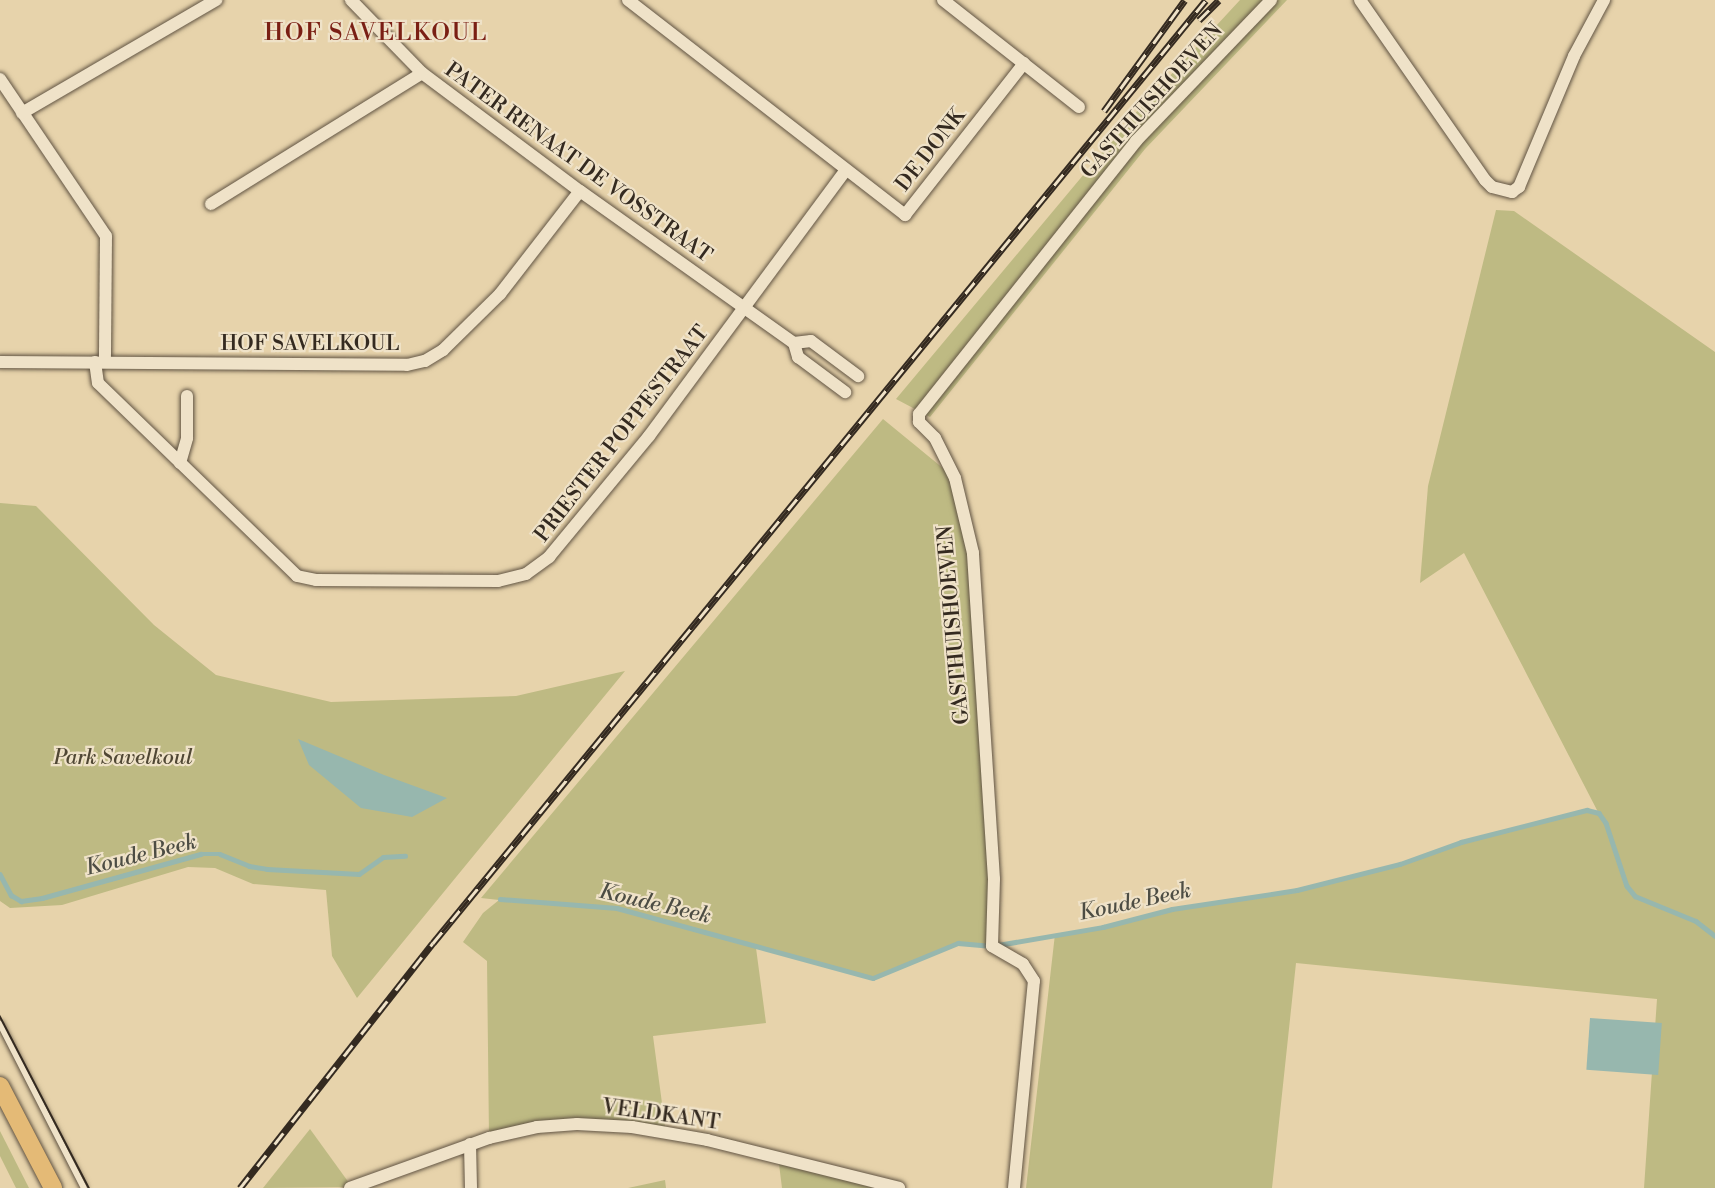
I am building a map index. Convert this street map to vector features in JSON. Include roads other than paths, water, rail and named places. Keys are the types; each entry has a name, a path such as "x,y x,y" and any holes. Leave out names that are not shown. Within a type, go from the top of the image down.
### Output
{"main road":[{"path":"0,1086 53,1188"}],"street":[{"path":"22,113 216,0"},
{"name":"PATER RENAAT DE VOSSTRAAT","path":"351,0 422,73 580,191 794,343 798,357 845,392"},
{"path":"628,0 846,170"},
{"path":"943,0 1078,107"},
{"name":"GASTHUISHOEVEN","path":"1014,1188 1034,981 1023,964 992,946 994,879 972,553 954,478 935,438 919,422 919,414 1136,141 1271,0"},
{"path":"1360,0 1485,180 1492,187 1512,192 1519,187 1574,56 1604,0"},
{"name":"DE DONK","path":"846,170 904,215 1024,63"},
{"path":"211,204 422,73"},
{"name":"PRIESTER POPPESTRAAT","path":"0,79 106,236 98,383 297,576 316,579 508,579 526,573 549,557 649,436 846,170"},
{"name":"HOF SAVELKOUL","path":"0,362 407,365 425,360 443,350 500,294 580,191"},
{"name":"PATER RENAAT DE VOSSTRAAT","path":"794,343 811,341 858,376"},
{"path":"180,463 187,438 187,396"},
{"name":"VELDKANT","path":"350,1188 470,1144 537,1127 577,1124 632,1127 766,1152 899,1188"},
{"path":"470,1144 471,1188"}],"lane":[{"path":"0,1024 84,1188"}],"water":[{"path":"298,739 384,775 447,798 412,817 361,808 309,765"},
{"path":"1590,1018 1662,1023 1658,1075 1586,1070"}],"waterway":[{"name":"Koude Beek","path":"500,899 617,908 873,978 958,943 992,946 1103,927 1172,909 1297,890 1400,864 1461,842 1587,810 1599,813 1606,823 1627,886 1635,896 1696,921 1715,936"},
{"name":"Koude Beek","path":"0,874 11,895 21,901 42,898 201,854 220,854 249,866 267,869 359,874 383,857 405,856"}],"tram line":[{"path":"0,1016 89,1188"}],"railway":[{"path":"1104,111 1185,0"},
{"path":"240,1188 433,943 1206,0"},
{"path":"1199,20 1219,0"}],"district":[{"name":"HOF SAVELKOUL","path":"376,34"}],"park label":[{"name":"Park Savelkoul","path":"123,758"}]}
